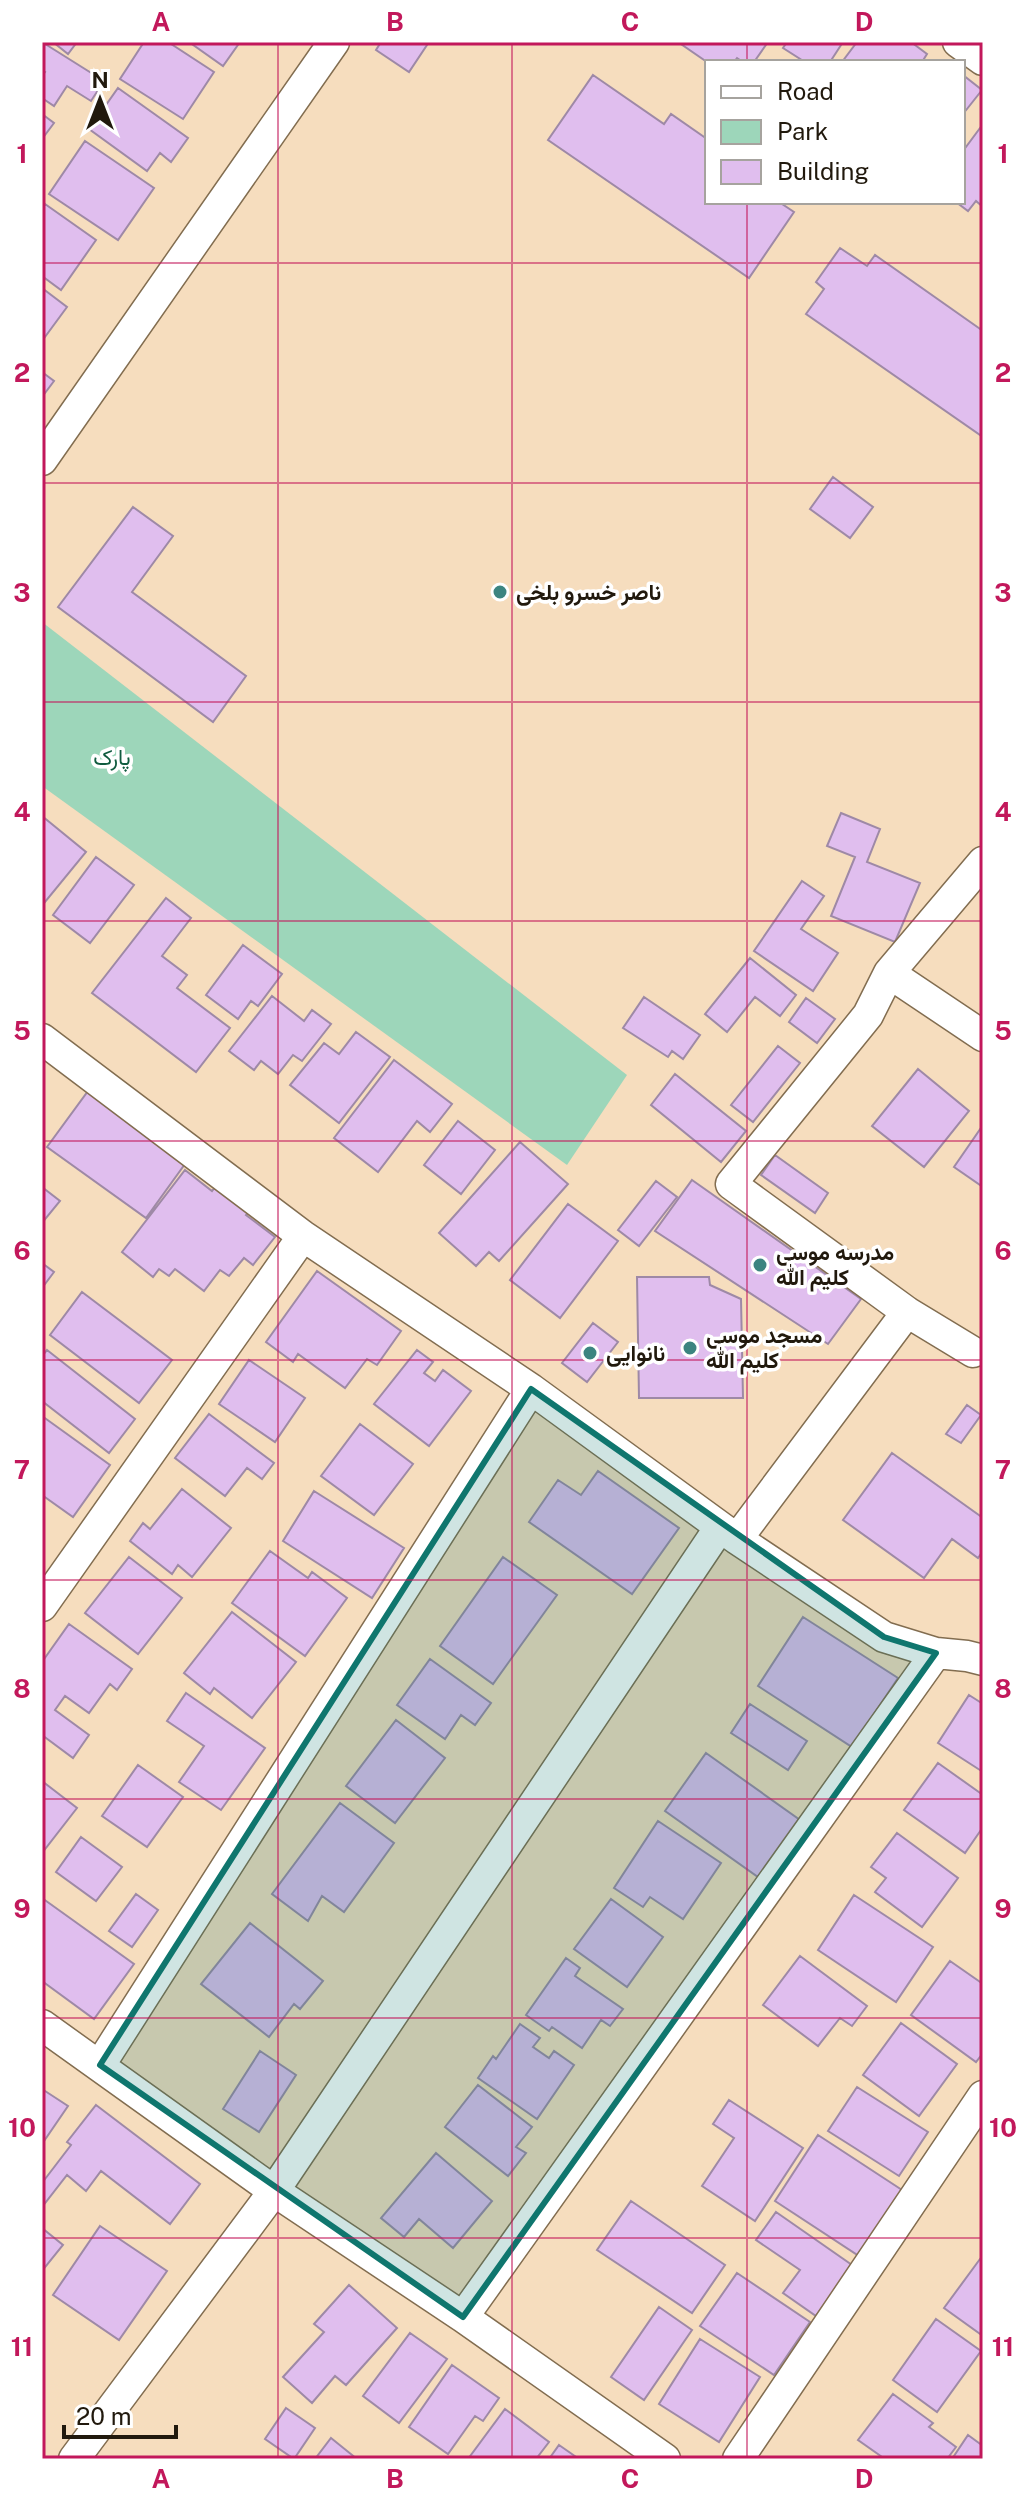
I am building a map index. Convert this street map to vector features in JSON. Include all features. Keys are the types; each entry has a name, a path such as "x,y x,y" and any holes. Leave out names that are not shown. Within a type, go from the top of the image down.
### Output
{"street":[{"path":"42,460 334,42"},
{"path":"958,42 983,60"},
{"path":"973,1352 907,1312 731,1184 868,1015 889,973 983,862"},
{"path":"889,973 983,1036"},
{"path":"42,1039 303,1236 531,1389 729,1533 884,1637 936,1653 983,1660"},
{"path":"42,1606 303,1236"},
{"path":"74,2459 274,2191 729,1533 907,1312"},
{"path":"100,2065 531,1389"},
{"path":"463,2317 936,1653"},
{"path":"42,2025 274,2191 463,2317 665,2459"},
{"path":"738,2459 983,2096"}],"highlighted area":[{"path":"531,1389 884,1637 936,1653 463,2317 100,2065"}],"green space":[{"name":"پارک","path":"42,622 627,1075 567,1165 42,786"}],"building":[{"path":"42,42 104,81 91,101 67,86 54,106 42,98 42,76 45,72 42,70"},
{"path":"53,42 77,42 68,54"},
{"path":"144,42 168,42 214,72 183,119 120,79"},
{"path":"189,42 240,42 223,66"},
{"path":"381,42 429,42 409,72 376,50"},
{"path":"678,42 768,42 755,60 705,61"},
{"path":"787,42 843,42 831,60 802,60 783,48"},
{"path":"857,42 911,42 927,54 923,60 844,60"},
{"path":"593,75 664,124 671,114 705,138 705,204 782,204 794,212 749,278 548,140"},
{"path":"965,77 982,90 965,111"},
{"path":"118,88 188,138 171,162 160,153 147,171 89,129"},
{"path":"42,114 54,123 42,139"},
{"path":"983,124 983,207 976,201 968,211 959,204 965,204 965,148"},
{"path":"85,141 154,188 118,240 49,194"},
{"path":"45,204 96,240 61,290 42,276 42,208"},
{"path":"840,248 867,266 875,255 983,331 983,437 806,314 824,289 816,282"},
{"path":"42,288 67,307 42,341"},
{"path":"42,372 54,381 42,397"},
{"path":"833,477 873,507 850,538 810,509"},
{"path":"133,507 173,536 132,592 246,676 213,722 58,607"},
{"path":"841,813 880,829 867,862 920,883 895,942 831,916 855,857 827,846"},
{"path":"42,816 86,852 45,902 42,899"},
{"path":"96,857 134,885 90,943 53,915"},
{"path":"802,881 824,896 801,929 838,953 813,991 754,951"},
{"path":"166,898 191,918 162,956 187,975 177,988 230,1028 196,1072 92,993"},
{"path":"243,945 282,974 258,1006 251,1001 238,1019 206,995"},
{"path":"750,958 796,995 780,1016 755,997 727,1032 705,1014"},
{"path":"272,996 304,1021 312,1010 331,1024 302,1061 293,1055 278,1074 261,1061 254,1070 229,1051"},
{"path":"644,997 700,1035 683,1059 672,1051 668,1057 623,1028"},
{"path":"806,998 835,1019 817,1043 789,1022"},
{"path":"356,1032 390,1057 339,1123 290,1085 324,1043 339,1054"},
{"path":"778,1046 800,1063 753,1122 731,1105"},
{"path":"394,1060 452,1104 430,1132 417,1121 378,1172 334,1138"},
{"path":"918,1069 969,1111 924,1167 872,1126"},
{"path":"675,1074 746,1131 721,1162 651,1105"},
{"path":"91,1087 190,1157 146,1218 47,1147"},
{"path":"458,1121 495,1150 461,1194 424,1165"},
{"path":"983,1125 983,1187 954,1167"},
{"path":"520,1142 568,1184 499,1261 489,1252 476,1266 439,1233"},
{"path":"775,1155 828,1193 815,1213 761,1175"},
{"path":"185,1170 212,1191 216,1186 249,1211 246,1215 275,1237 253,1265 244,1258 229,1276 220,1270 204,1291 175,1269 169,1276 159,1269 153,1277 122,1252"},
{"name":"مدرسه موسی کلیم الله","path":"692,1180 861,1299 828,1344 655,1231"},
{"path":"656,1181 677,1197 639,1246 618,1230"},
{"path":"42,1187 60,1201 42,1223"},
{"path":"568,1204 618,1241 560,1318 510,1280"},
{"path":"42,1263 54,1272 42,1288"},
{"path":"317,1271 401,1331 377,1365 367,1359 345,1388 298,1354 293,1362 266,1342"},
{"name":"مسجد موسی کلیم الله","path":"637,1277 709,1277 710,1285 741,1299 743,1398 639,1398"},
{"path":"82,1292 172,1360 139,1403 50,1335"},
{"name":"نانوایی","path":"593,1323 618,1342 587,1382 562,1363"},
{"path":"47,1350 135,1419 109,1453 42,1401 42,1356"},
{"path":"417,1350 433,1362 424,1373 435,1381 443,1370 471,1391 429,1446 374,1404"},
{"path":"249,1360 305,1398 275,1442 219,1404"},
{"path":"967,1405 981,1415 961,1443 946,1434"},
{"path":"209,1414 274,1463 262,1479 247,1468 225,1496 175,1458"},
{"path":"42,1416 110,1465 73,1517 42,1495"},
{"path":"360,1424 413,1464 374,1515 321,1476"},
{"path":"892,1453 983,1518 983,1551 978,1558 952,1539 924,1578 843,1520"},
{"path":"598,1471 679,1528 632,1594 529,1522 558,1480 581,1495"},
{"path":"182,1489 231,1528 192,1577 178,1565 172,1574 130,1541 143,1523 150,1529"},
{"path":"314,1491 404,1548 372,1598 283,1541"},
{"path":"270,1551 308,1578 312,1572 347,1598 305,1656 232,1603"},
{"path":"129,1557 182,1598 138,1654 85,1613"},
{"path":"503,1557 557,1595 493,1684 440,1646"},
{"path":"232,1612 296,1662 252,1718 214,1688 210,1694 184,1673"},
{"path":"803,1617 898,1678 852,1747 758,1686"},
{"path":"69,1624 132,1669 117,1690 110,1684 89,1713 65,1696 55,1710 89,1735 73,1758 42,1735 42,1662"},
{"path":"430,1659 491,1703 475,1725 461,1715 445,1739 397,1705"},
{"path":"186,1693 265,1748 221,1810 179,1782 204,1746 167,1721"},
{"path":"969,1695 983,1704 983,1772 938,1743"},
{"path":"750,1704 807,1741 788,1770 731,1733"},
{"path":"396,1720 445,1758 395,1823 346,1786"},
{"path":"706,1753 800,1820 758,1877 665,1811"},
{"path":"938,1763 983,1795 983,1827 965,1853 904,1810"},
{"path":"138,1765 183,1797 147,1847 102,1816"},
{"path":"42,1781 77,1808 42,1853"},
{"path":"340,1803 394,1843 344,1912 322,1896 308,1921 272,1894"},
{"path":"658,1821 721,1863 683,1919 650,1897 643,1907 614,1888"},
{"path":"897,1833 958,1878 922,1927 875,1892 886,1878 871,1867"},
{"path":"81,1837 122,1867 96,1901 56,1872"},
{"path":"136,1894 158,1910 132,1947 109,1931"},
{"path":"854,1895 933,1947 896,2002 818,1950"},
{"path":"42,1898 134,1964 94,2019 42,1981"},
{"path":"611,1899 663,1937 627,1987 574,1949"},
{"path":"250,1923 323,1981 300,2009 294,2004 269,2037 201,1984"},
{"path":"800,1956 867,2006 852,2026 840,2018 818,2046 763,2005"},
{"path":"566,1958 580,1968 575,1976 623,2009 610,2026 601,2020 582,2048 552,2027 549,2031 526,2015"},
{"path":"950,1961 983,1984 983,2053 976,2062 911,2015"},
{"path":"901,2023 957,2064 919,2116 863,2075"},
{"path":"520,2024 540,2038 533,2047 549,2058 554,2051 574,2065 537,2119 478,2078 493,2056 496,2059"},
{"path":"260,2051 296,2075 259,2132 223,2109"},
{"path":"478,2085 532,2127 516,2147 526,2153 508,2176 445,2127"},
{"path":"857,2087 928,2132 899,2176 828,2131"},
{"path":"42,2089 68,2106 42,2144"},
{"path":"729,2100 803,2148 755,2221 702,2186 734,2138 713,2124"},
{"path":"96,2105 200,2184 170,2224 101,2171 86,2191 67,2175 42,2207 42,2183 71,2145 67,2142"},
{"path":"818,2135 902,2190 859,2256 775,2201"},
{"path":"436,2153 492,2201 453,2248 419,2219 404,2237 381,2218"},
{"path":"631,2201 725,2265 692,2313 597,2250"},
{"path":"776,2212 852,2265 816,2316 783,2293 800,2270 756,2240"},
{"path":"100,2226 167,2271 119,2340 53,2295"},
{"path":"42,2228 63,2245 42,2271"},
{"path":"980,2259 983,2261 983,2336 944,2308"},
{"path":"737,2273 810,2322 774,2375 700,2326"},
{"path":"349,2285 397,2328 346,2385 335,2376 312,2403 283,2377 324,2332 314,2324"},
{"path":"659,2307 692,2330 644,2400 611,2377"},
{"path":"936,2319 981,2351 937,2412 893,2380"},
{"path":"410,2333 447,2359 399,2423 363,2396"},
{"path":"700,2339 760,2377 719,2442 659,2404"},
{"path":"452,2365 499,2398 483,2421 475,2416 448,2454 409,2427"},
{"path":"893,2394 933,2423 929,2427 956,2447 947,2459 885,2459 858,2440"},
{"path":"286,2408 315,2428 294,2459 265,2439"},
{"path":"505,2409 549,2442 536,2459 468,2459"},
{"path":"968,2435 983,2446 983,2459 959,2459 954,2456"},
{"path":"331,2438 357,2459 315,2459"},
{"path":"559,2445 579,2459 549,2459"}],"place":[{"name":"ناصر خسرو بلخی","path":"500,592"},
{"name":"مدرسه موسی کلیم الله","path":"760,1265"},
{"name":"مسجد موسی کلیم الله","path":"690,1348"},
{"name":"نانوایی","path":"590,1353"}]}
